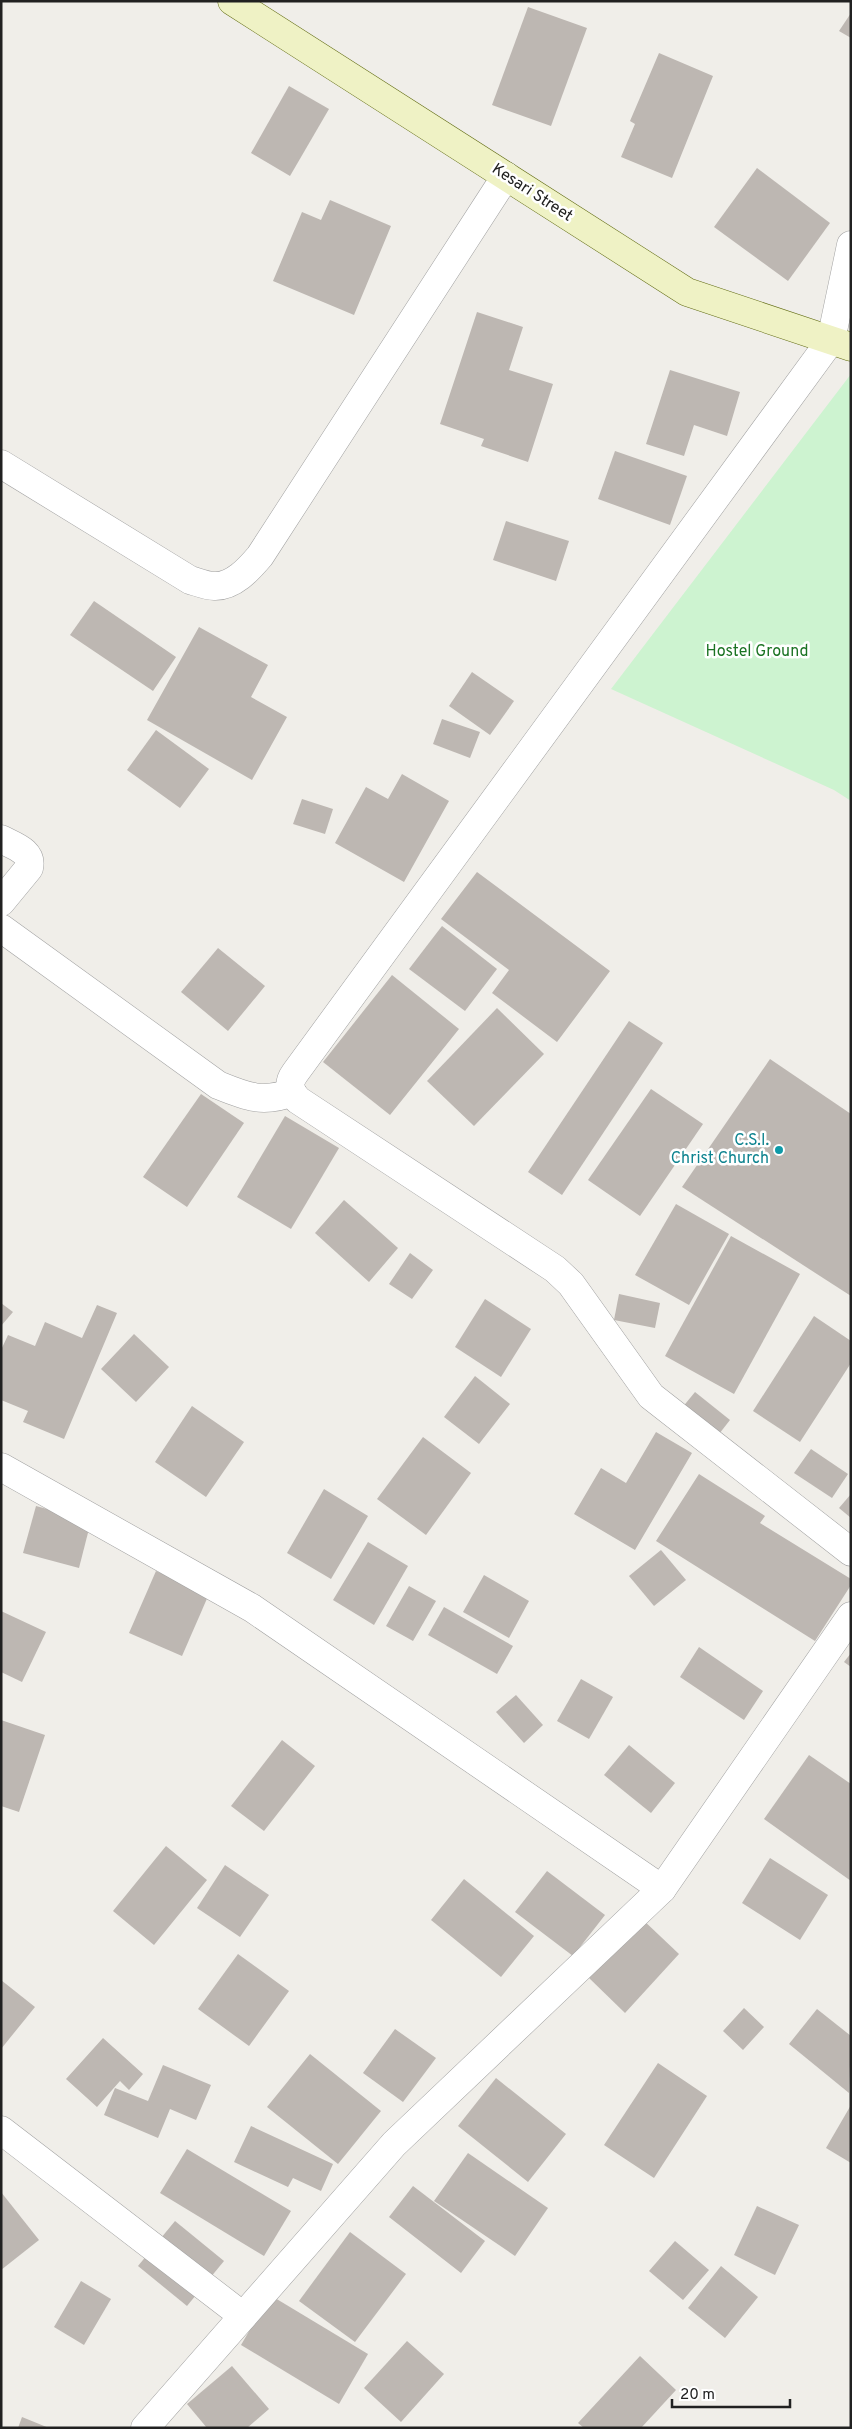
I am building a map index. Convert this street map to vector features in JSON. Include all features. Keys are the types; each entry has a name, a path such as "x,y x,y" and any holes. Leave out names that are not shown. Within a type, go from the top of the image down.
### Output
{"street":[{"name":"Kesari Street","path":"232,1 687,292 841,344"},
{"path":"1,464 190,580 214,586 230,582 246,572 260,556 506,176"},
{"path":"851,245 841,344 295,1073 290,1084 292,1092 298,1100 555,1269 571,1284 651,1396 851,1552"},
{"path":"1,839 24,852 29,856 30,862 29,868 1,902"},
{"path":"1,928 218,1085 248,1097 279,1097 292,1092"},
{"path":"1,1467 252,1608 662,1889"},
{"path":"145,2428 394,2144 662,1889 851,1616"},
{"path":"1,2130 243,2316"}],"green space":[{"name":"Hostel Ground","path":"851,374 851,801 834,790 611,689"}],"building":[{"path":"528,7 587,28 551,126 492,105"},
{"path":"851,13 851,38 839,31"},
{"path":"659,53 713,76 672,178 621,157 635,124 630,121"},
{"path":"289,86 329,109 290,176 251,153"},
{"path":"757,168 830,223 788,281 714,227"},
{"path":"330,200 391,226 354,315 273,281 302,212 321,220"},
{"path":"477,312 523,327 509,370 553,384 528,462 481,446 484,439 440,424"},
{"path":"670,370 740,392 727,436 694,425 684,456 646,444"},
{"path":"615,451 687,476 670,525 598,499"},
{"path":"506,521 569,541 556,581 493,560"},
{"path":"94,601 176,657 153,691 70,635"},
{"path":"199,627 268,665 251,697 287,717 252,780 147,720"},
{"path":"472,672 514,701 490,735 449,706"},
{"path":"442,719 480,732 470,758 433,744"},
{"path":"156,730 209,769 180,808 127,770"},
{"path":"402,774 449,801 404,882 335,843 366,787 388,799"},
{"path":"302,799 333,809 325,834 293,824"},
{"path":"477,872 610,971 557,1042 492,993 509,970 441,919"},
{"path":"442,926 497,969 465,1011 409,969"},
{"path":"218,948 265,986 228,1031 181,992"},
{"path":"392,975 459,1029 390,1115 323,1062"},
{"path":"497,1008 544,1054 474,1126 427,1081"},
{"path":"629,1021 663,1043 562,1195 528,1172"},
{"name":"C.S.I. Christ Church","path":"770,1059 851,1114 851,1296 682,1187"},
{"path":"651,1089 703,1124 640,1216 588,1180"},
{"path":"201,1094 244,1123 187,1207 143,1177"},
{"path":"285,1116 339,1148 291,1229 237,1197"},
{"path":"344,1200 398,1248 369,1282 315,1233"},
{"path":"676,1204 729,1234 689,1305 635,1275"},
{"path":"731,1236 800,1274 734,1394 665,1356"},
{"path":"410,1253 433,1270 412,1299 389,1284"},
{"path":"619,1294 660,1303 655,1328 614,1320"},
{"path":"485,1299 531,1329 501,1377 455,1347"},
{"path":"1,1303 13,1312 1,1326"},
{"path":"97,1305 117,1313 64,1439 23,1422 28,1411 1,1400 1,1350 8,1335 35,1346 45,1322 82,1338"},
{"path":"814,1316 851,1341 851,1363 800,1442 753,1411"},
{"path":"134,1334 169,1367 136,1402 101,1369"},
{"path":"475,1376 510,1404 479,1444 444,1417"},
{"path":"695,1392 730,1420 712,1443 677,1414"},
{"path":"192,1406 244,1442 206,1497 155,1462"},
{"path":"656,1432 692,1453 635,1550 574,1514 601,1468 626,1483"},
{"path":"423,1437 471,1473 426,1535 377,1499"},
{"path":"811,1449 848,1474 832,1498 794,1473"},
{"path":"699,1474 765,1516 760,1523 851,1579 851,1585 815,1641 656,1541"},
{"path":"324,1489 368,1516 331,1579 287,1553"},
{"path":"851,1494 851,1518 839,1508"},
{"path":"36,1506 91,1521 79,1568 23,1553"},
{"path":"368,1542 408,1566 374,1625 333,1600"},
{"path":"661,1550 686,1580 654,1606 629,1576"},
{"path":"156,1571 209,1594 182,1656 129,1633"},
{"path":"484,1575 529,1601 509,1638 463,1612"},
{"path":"409,1586 436,1601 413,1641 386,1626"},
{"path":"444,1607 513,1646 497,1674 428,1635"},
{"path":"1,1611 46,1632 22,1682 1,1672"},
{"path":"699,1647 763,1691 744,1720 680,1677"},
{"path":"851,1653 851,1667 844,1662"},
{"path":"581,1679 613,1697 589,1739 557,1721"},
{"path":"516,1695 543,1725 524,1743 496,1712"},
{"path":"1,1720 45,1735 19,1812 1,1806"},
{"path":"282,1740 315,1766 264,1831 231,1806"},
{"path":"629,1745 675,1783 651,1813 604,1775"},
{"path":"809,1755 851,1784 851,1881 764,1819"},
{"path":"166,1846 207,1880 154,1945 113,1911"},
{"path":"770,1858 828,1895 800,1940 742,1903"},
{"path":"225,1865 269,1895 240,1937 197,1908"},
{"path":"547,1871 605,1915 573,1956 515,1912"},
{"path":"464,1879 534,1936 501,1977 431,1920"},
{"path":"641,1918 679,1954 625,2013 587,1976"},
{"path":"238,1954 289,1991 249,2046 198,2009"},
{"path":"1,1980 35,2007 1,2049"},
{"path":"744,2008 764,2027 743,2050 723,2031"},
{"path":"817,2009 851,2036 849,2093 789,2044"},
{"path":"395,2029 436,2058 403,2102 363,2073"},
{"path":"103,2038 143,2074 129,2090 120,2081 97,2107 66,2079"},
{"path":"310,2054 381,2111 338,2164 267,2107"},
{"path":"658,2063 707,2096 654,2178 604,2145"},
{"path":"163,2065 211,2085 196,2120 170,2109 158,2138 104,2115 115,2088 148,2101"},
{"path":"496,2078 566,2134 528,2182 458,2126"},
{"path":"851,2105 851,2163 826,2148"},
{"path":"251,2126 333,2164 321,2191 293,2178 288,2187 234,2162"},
{"path":"187,2149 291,2211 264,2256 160,2193"},
{"path":"468,2153 548,2208 515,2256 434,2201"},
{"path":"413,2186 485,2241 461,2273 389,2217"},
{"path":"1,2192 39,2240 1,2270"},
{"path":"757,2206 799,2225 775,2275 734,2255"},
{"path":"175,2221 224,2261 187,2306 138,2266"},
{"path":"350,2232 406,2274 355,2342 299,2301"},
{"path":"675,2241 709,2270 683,2300 649,2271"},
{"path":"721,2266 758,2297 725,2338 688,2308"},
{"path":"81,2281 111,2299 84,2345 54,2327"},
{"path":"270,2295 368,2354 339,2404 241,2345"},
{"path":"407,2341 444,2374 401,2422 364,2388"},
{"path":"640,2356 676,2390 641,2428 584,2428 578,2423"},
{"path":"232,2366 269,2409 247,2428 207,2428 187,2404"},
{"path":"22,2417 49,2428 18,2428"}],"place":[{"name":"C.S.I. Christ Church","path":"779,1150"}]}
